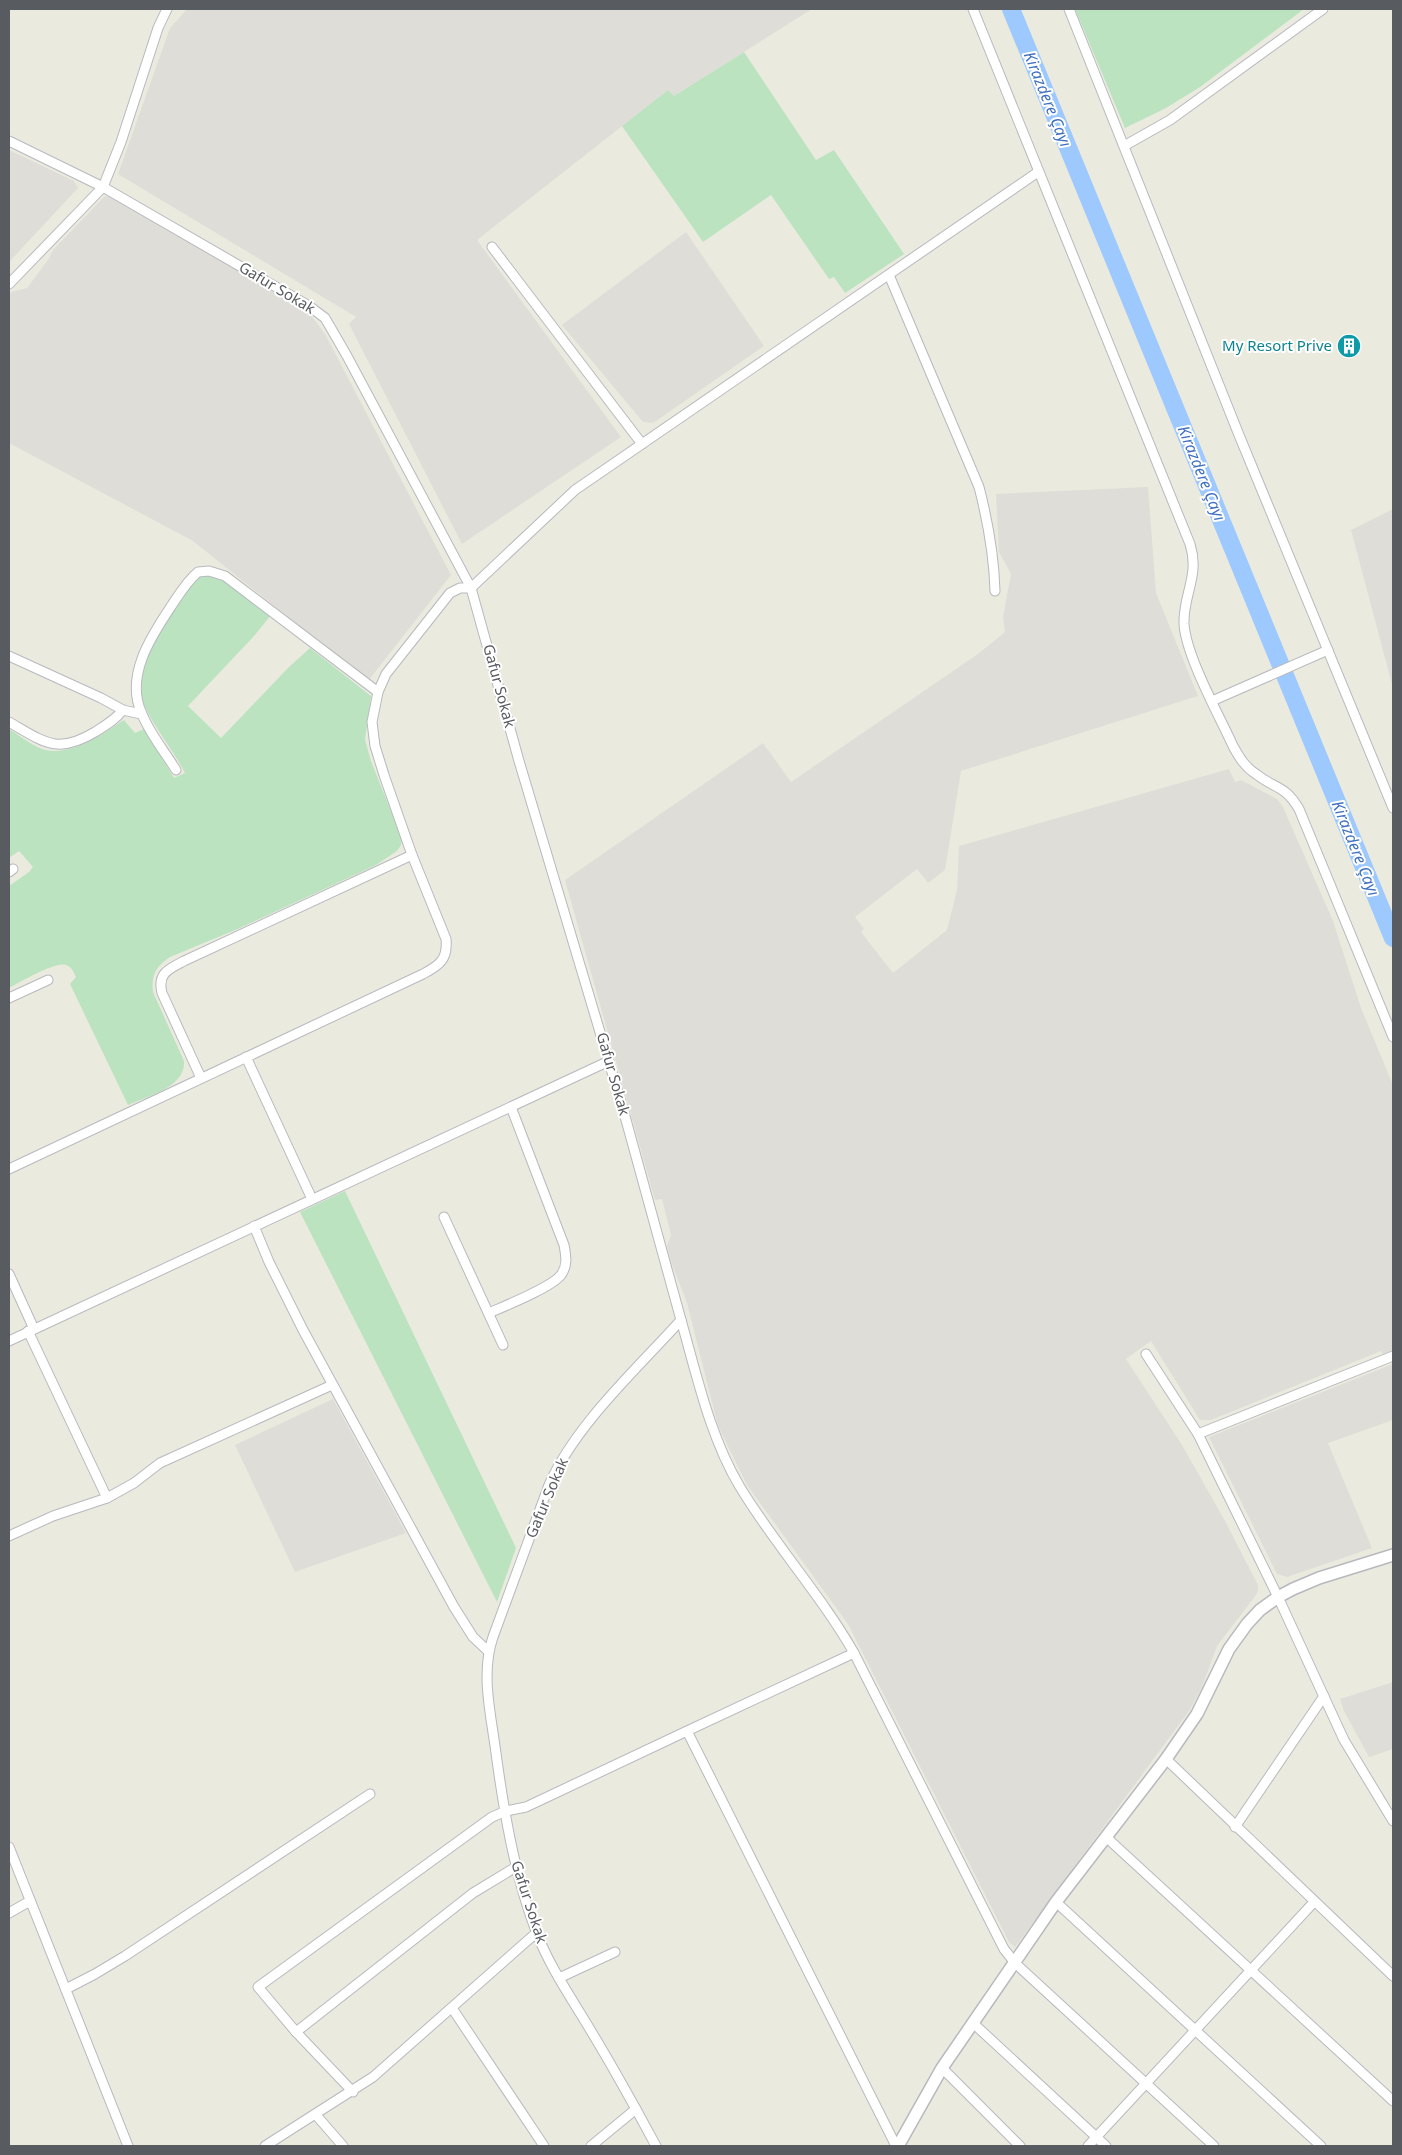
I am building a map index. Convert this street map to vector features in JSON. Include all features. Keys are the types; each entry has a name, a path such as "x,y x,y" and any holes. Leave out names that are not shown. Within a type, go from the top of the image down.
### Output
{"street":[{"path":"9,284 103,187 121,142 158,28 167,9"},
{"path":"973,9 1195,558 1185,608 1184,624 1194,659 1233,746 1248,768 1287,791 1293,799 1393,1037"},
{"path":"1070,9 1166,256 1393,808"},
{"path":"1124,146 1170,120 1323,9"},
{"name":"Gafur Sokak","path":"9,141 103,187 310,306 325,318 471,588 519,761 609,1061 681,1320 581,1432 559,1462 488,1651 487,1662 488,1701 498,1772 516,1867 536,1933 559,1978 656,2146"},
{"path":"9,1169 423,974 442,963 446,953 446,939 412,854 379,762 374,739 372,722 378,692 389,669 450,593 460,588 471,588 575,490 1038,172"},
{"path":"492,247 642,444"},
{"path":"889,275 979,487 988,520 994,557 995,591"},
{"path":"176,770 142,714 138,702 137,683 146,646 186,585 198,572 217,572 225,576 378,692"},
{"path":"1212,701 1328,650"},
{"path":"9,656 123,710 142,714"},
{"path":"9,722 42,741 62,745 82,740 110,723 123,710"},
{"path":"201,1078 162,993 160,985 162,976 184,961 412,854"},
{"path":"9,998 48,980"},
{"path":"246,1058 312,1199"},
{"path":"9,1341 609,1061"},
{"path":"489,1313 549,1284 560,1276 567,1262 564,1245 511,1107"},
{"path":"444,1216 502,1345"},
{"path":"254,1226 269,1262 332,1385 464,1625 472,1637 488,1651"},
{"path":"9,1274 31,1330 107,1498"},
{"path":"681,1320 709,1417 740,1486 834,1619 854,1653 1004,1949 1015,1963 1214,2146"},
{"path":"1146,1354 1198,1434 1278,1597 1344,1740 1393,1821"},
{"path":"1198,1434 1393,1356"},
{"path":"9,1536 52,1516 107,1498 134,1483 160,1463 332,1385"},
{"path":"897,2146 942,2068 1056,1902 1166,1759 1197,1714 1238,1635 1260,1610 1278,1597 1312,1581 1393,1555"},
{"path":"353,2092 296,2032 258,1987 478,1826 506,1811 526,1807 854,1653"},
{"path":"1235,1826 1324,1696"},
{"path":"687,1731 897,2146"},
{"path":"1166,1759 1314,1902 1393,1975"},
{"path":"66,1988 95,1974 124,1956 370,1794"},
{"path":"1106,1837 1393,2101"},
{"path":"10,1853 66,1988 128,2146"},
{"path":"296,2032 473,1893 516,1867"},
{"path":"9,1913 30,1901"},
{"path":"1056,1902 1321,2146"},
{"path":"1088,2146 1314,1902"},
{"path":"265,2146 374,2077 536,1933"},
{"path":"559,1978 615,1952"},
{"path":"452,2008 544,2146"},
{"path":"973,2023 1106,2146"},
{"path":"942,2068 1020,2146"},
{"path":"592,2146 636,2109"},
{"path":"316,2115 343,2146"}],"shaded area":[{"path":"187,9 812,9 674,96 668,90 477,240 621,437 462,544 349,324 356,317 118,174 170,28"},
{"path":"9,150 74,181 78,188 9,262"},
{"path":"105,196 116,198 306,309 325,334 451,575 368,681 193,541 9,443 9,295 11,292 27,288 48,260 53,250"},
{"path":"686,232 764,346 653,423 643,422 562,325"},
{"path":"1148,487 1156,593 1198,696 961,771 945,870 928,883 917,869 855,917 864,929 861,932 893,973 947,930 957,890 959,846 1229,769 1235,782 1241,780 1277,799 1283,807 1333,921 1361,1008 1393,1085 1393,1350 1383,1354 1381,1351 1211,1420 1200,1420 1151,1341 1126,1359 1182,1445 1225,1521 1258,1585 1258,1590 1217,1646 1202,1687 1189,1711 1015,1947 1009,1942 848,1624 747,1485 718,1426 687,1303 670,1259 667,1246 671,1235 662,1199 655,1200 565,880 763,743 791,782 978,654 1005,632 1003,617 1011,574 999,552 996,494"},
{"path":"1393,509 1393,688 1351,530"},
{"path":"1393,1364 1393,1420 1328,1443 1372,1548 1287,1577 1277,1574 1209,1437"},
{"path":"333,1399 406,1533 295,1572 235,1445"},
{"path":"1393,1682 1393,1749 1369,1757 1344,1711 1340,1699"}],"green space":[{"path":"1075,9 1304,9 1200,87 1166,108 1125,128"},
{"path":"744,52 816,160 834,150 904,254 845,293 834,277 829,279 771,195 703,242 622,126 668,90 674,96"},
{"path":"200,574 215,574 271,615 255,635 188,706 221,738 289,667 310,648 371,696 365,740 371,761 402,839 397,851 376,865 240,928 170,957 161,964 154,976 153,992 184,1061 183,1070 179,1078 172,1084 155,1094 128,1105 70,984 76,977 70,967 66,965 54,966 9,988 9,886 33,867 19,851 9,858 9,729 42,749 53,751 64,750 85,743 124,720 135,733 144,729 174,778 185,773 145,707 142,691 143,673 148,654 166,616 177,599"},
{"path":"345,1191 516,1548 497,1602 300,1212"}],"waterway":[{"name":"Kirazdere Çayı","path":"1011,9 1393,938"}],"place":[{"name":"My Resort Prive","path":"1349,346"}]}
